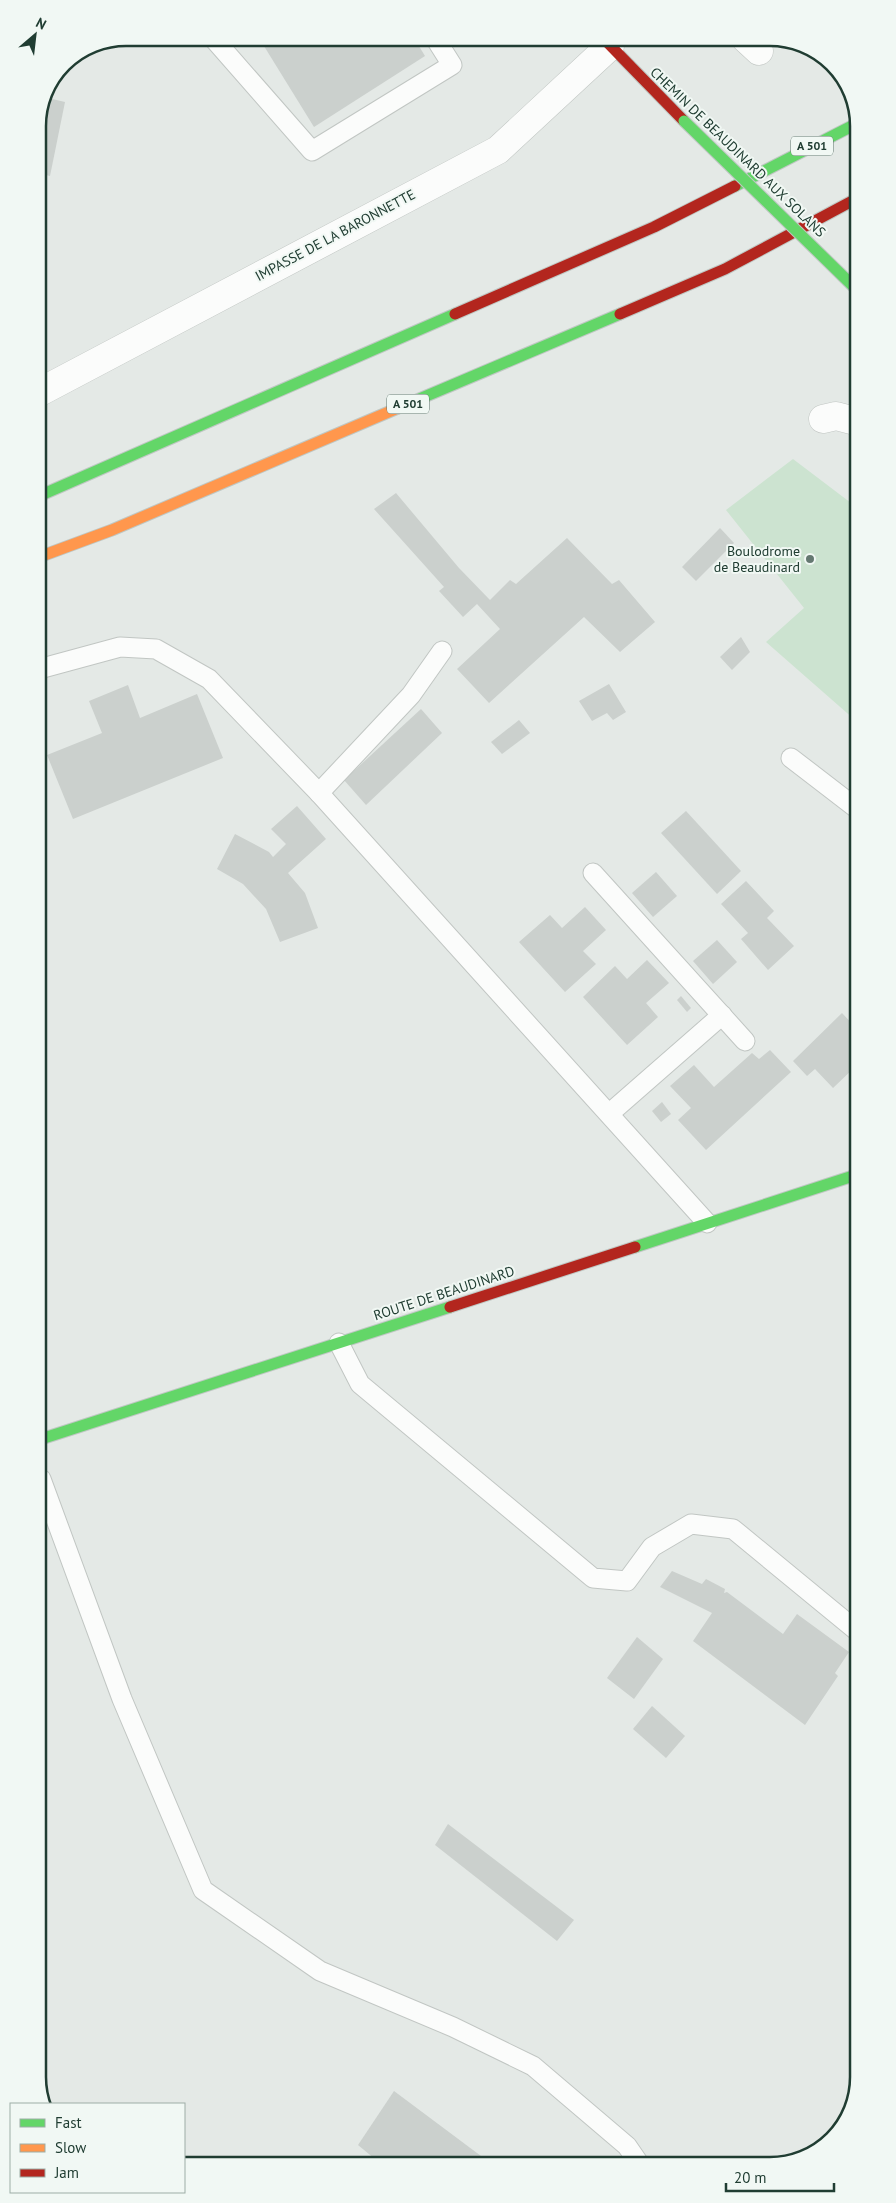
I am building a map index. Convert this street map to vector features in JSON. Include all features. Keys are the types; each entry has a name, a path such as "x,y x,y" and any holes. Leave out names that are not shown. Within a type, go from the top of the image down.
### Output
{"main road":[{"name":"CHEMIN DE BEAUDINARD AUX SOLANS","path":"611,46 684,121 850,283"},
{"name":"A 501","path":"46,493 654,227 850,127"},
{"name":"A 501","path":"46,554 121,526 725,269 850,202"},
{"name":"ROUTE DE BEAUDINARD","path":"46,1437 850,1177"}],"street":[{"name":"IMPASSE DE LA BARONNETTE","path":"46,390 498,150 603,46"},
{"path":"823,419 836,416 850,420"}],"lane":[{"path":"220,46 312,151 452,65 439,46"},
{"path":"46,668 120,647 156,649 209,679 318,793 610,1113 707,1223"},
{"path":"318,793 411,695 442,651"},
{"path":"791,758 850,803"},
{"path":"593,872 745,1041"},
{"path":"610,1113 722,1015"},
{"path":"339,1343 360,1384 593,1578 627,1581 652,1548 691,1524 733,1530 850,1625"},
{"path":"46,1494 122,1699 203,1890 320,1971 454,2028 533,2066 626,2146 634,2157"}],"green space":[{"name":"Boulodrome de Beaudinard","path":"793,459 850,502 850,716 766,642 804,608 726,510"}],"building":[{"path":"264,46 419,46 425,56 314,127"},
{"path":"52,99 65,102 50,176 46,175 46,121"},
{"path":"396,493 459,568 490,600 510,580 516,584 567,538 612,584 619,580 655,622 620,652 584,617 489,703 457,669 500,629 477,604 463,617 439,591 444,587 374,509"},
{"path":"720,528 734,543 696,581 682,567"},
{"path":"741,637 750,652 732,670 720,657"},
{"path":"609,684 626,712 613,720 607,713 592,721 579,701"},
{"path":"128,685 140,718 197,694 223,758 73,819 47,755 102,733 89,701"},
{"path":"421,709 442,733 366,805 344,780"},
{"path":"519,720 530,733 502,754 491,742"},
{"path":"297,806 326,839 288,873 305,893 318,928 280,942 266,909 243,884 217,869 235,834 269,852 273,857 286,844 271,829"},
{"path":"686,811 741,871 717,894 661,833"},
{"path":"656,872 677,896 653,917 632,893"},
{"path":"746,881 774,911 767,918 794,946 768,970 741,939 748,933 721,904"},
{"path":"585,907 606,930 583,951 596,964 565,992 519,942 550,915 562,928"},
{"path":"717,940 737,962 713,984 693,961"},
{"path":"647,960 669,983 646,1003 658,1017 627,1045 583,997 615,966 627,979"},
{"path":"681,996 691,1008 687,1012 677,1000"},
{"path":"842,1013 850,1022 850,1072 833,1088 815,1069 807,1076 793,1061"},
{"path":"770,1050 791,1072 706,1150 678,1120 691,1108 670,1086 694,1065 714,1087 752,1053 759,1059"},
{"path":"662,1102 671,1114 661,1122 652,1111"},
{"path":"672,1571 702,1584 706,1579 725,1589 724,1593 727,1592 783,1634 797,1614 849,1652 835,1673 838,1676 805,1725 693,1641 712,1613 660,1587"},
{"path":"637,1637 663,1659 634,1699 607,1678"},
{"path":"652,1706 685,1736 666,1758 633,1729"},
{"path":"448,1824 574,1920 557,1941 435,1845"},
{"path":"394,2091 481,2156 373,2157 358,2145"}],"traffic: fast":[{"path":"684,121 850,283"},
{"path":"735,186 850,127"},
{"path":"46,493 455,314"},
{"path":"398,408 620,314"},
{"path":"635,1247 850,1177"},
{"path":"46,1437 450,1307"}],"traffic: slow":[{"path":"46,554 112,530 398,408"}],"traffic: jam":[{"path":"611,46 684,121"},
{"path":"455,314 654,227 735,186"},
{"path":"620,314 725,269 850,202"},
{"path":"450,1307 635,1247"}],"place":[{"name":"Boulodrome de Beaudinard","path":"810,559"}]}
